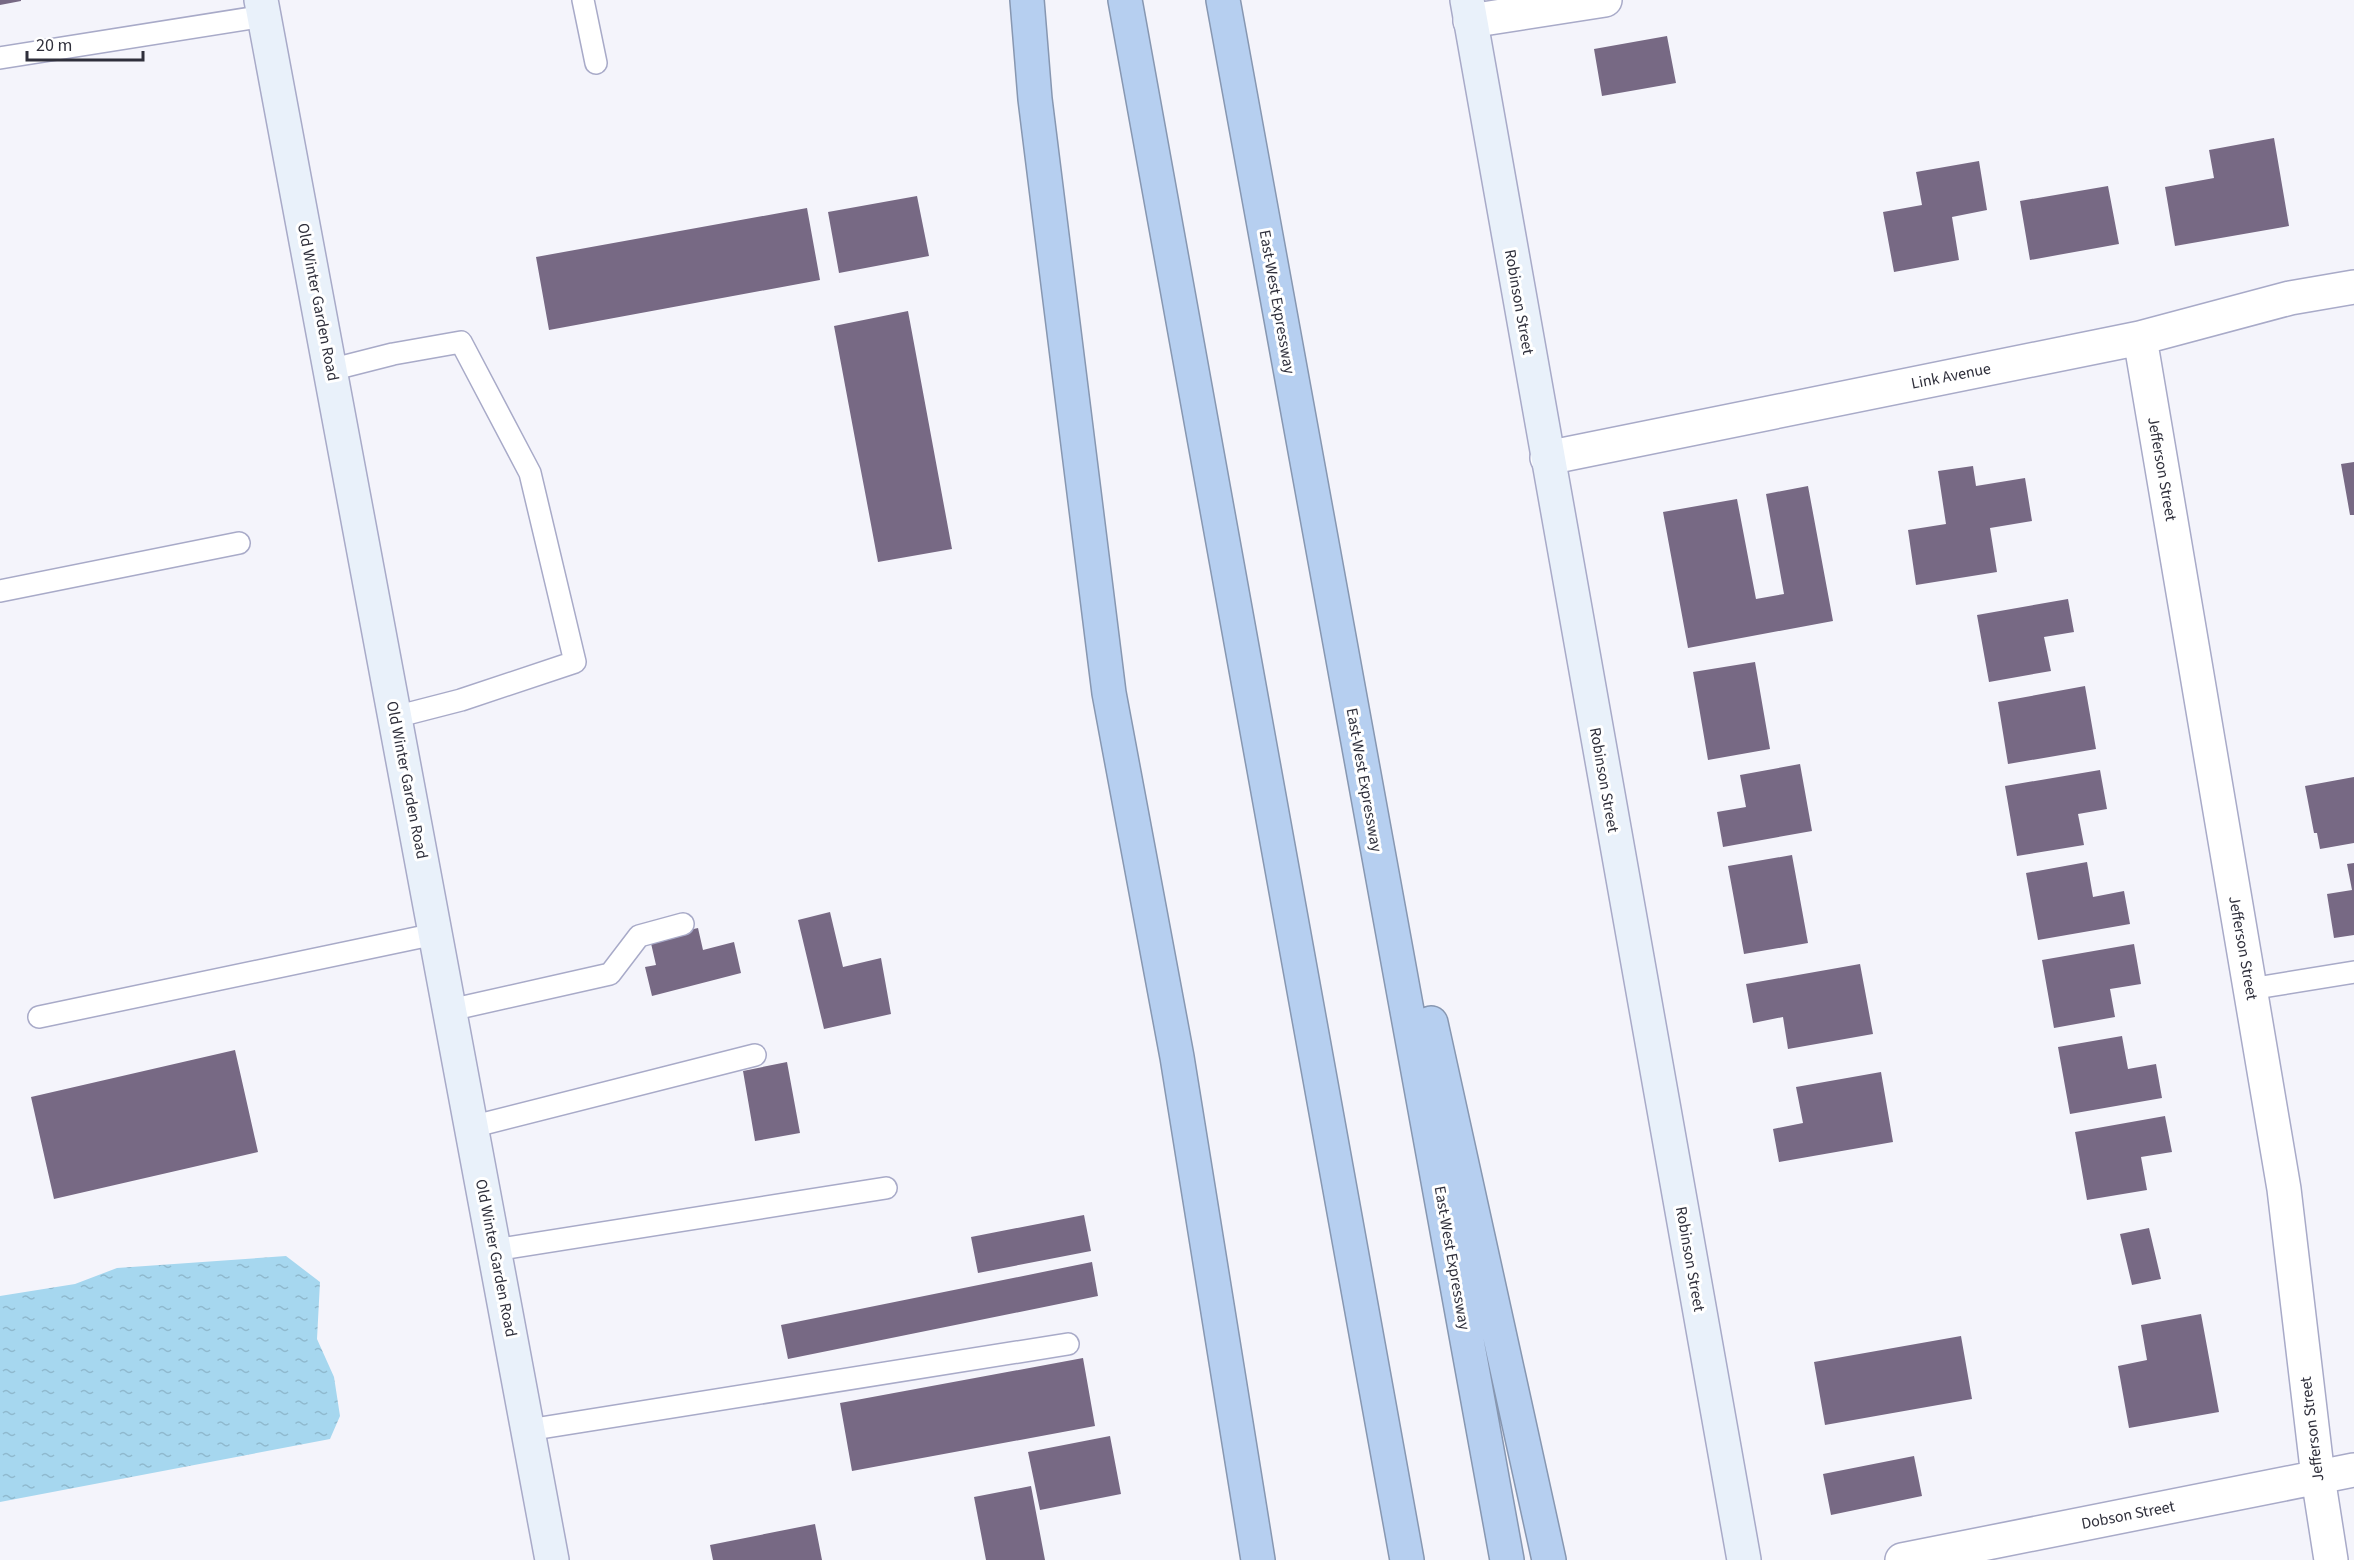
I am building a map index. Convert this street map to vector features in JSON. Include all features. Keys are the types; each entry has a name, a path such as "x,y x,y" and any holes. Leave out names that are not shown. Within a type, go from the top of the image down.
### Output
{"highway":[{"path":"1027,0 1035,99 1109,693 1178,1057 1258,1560"},
{"path":"1125,0 1407,1560"},
{"name":"East-West Expressway","path":"1223,0 1507,1560"},
{"path":"1301,436 1549,1560"}],"main road":[{"name":"Old Winter Garden Road","path":"263,8 552,1560"},
{"name":"Robinson Street","path":"1468,10 1744,1560"}],"street":[{"path":"1468,10 1605,0"},
{"name":"Link Avenue","path":"1547,458 2140,338 2290,298 2354,287"},
{"name":"Jefferson Street","path":"2140,338 2284,1188 2318,1478 2331,1560"},
{"name":"Dobson Street","path":"1902,1560 2354,1470"}],"lane":[{"path":"583,0 596,63"},
{"path":"0,58 263,8"},
{"path":"330,370 393,354 461,342 530,473 575,662 461,700 395,717"},
{"path":"0,591 238,543"},
{"path":"450,1010 610,974 639,936 683,924"},
{"path":"39,1017 435,934"},
{"path":"2250,989 2354,972"},
{"path":"471,1127 755,1055"},
{"path":"494,1250 886,1188"},
{"path":"528,1430 1068,1344"}],"water":[{"path":"286,1256 320,1282 317,1339 334,1377 340,1416 330,1439 0,1502 0,1296 75,1284 117,1268"}],"building":[{"path":"0,0 21,0 21,1 0,5"},
{"path":"1667,36 1676,83 1602,96 1594,49"},
{"path":"2274,138 2289,226 2175,246 2165,187 2214,178 2209,150"},
{"path":"1979,161 1987,210 1952,217 1959,260 1894,272 1883,212 1922,205 1916,172"},
{"path":"2108,186 2119,244 2030,260 2020,201"},
{"path":"917,196 929,256 839,273 828,212"},
{"path":"807,208 820,280 549,330 536,257"},
{"path":"908,311 952,549 878,562 834,326"},
{"path":"2354,462 2354,515 2350,515 2341,464"},
{"path":"1973,466 1976,486 2025,478 2032,521 1990,528 1997,572 1916,585 1908,530 1946,524 1938,471"},
{"path":"1808,486 1833,621 1688,648 1663,512 1737,499 1756,599 1784,594 1766,494"},
{"path":"2068,599 2074,632 2044,637 2051,671 1989,682 1977,615"},
{"path":"1755,662 1770,749 1708,760 1693,672"},
{"path":"2085,686 2096,749 2008,764 1998,702"},
{"path":"1800,764 1812,831 1723,847 1717,812 1746,807 1740,775"},
{"path":"2100,770 2107,809 2078,814 2084,845 2017,856 2005,786"},
{"path":"2354,777 2354,843 2320,849 2317,833 2314,833 2305,786"},
{"path":"1792,855 1808,943 1744,954 1728,866"},
{"path":"2087,862 2093,897 2124,891 2130,924 2038,940 2026,873"},
{"path":"2354,863 2354,935 2334,938 2327,894 2352,890 2347,864"},
{"path":"830,912 843,967 881,958 891,1014 824,1029 798,920"},
{"path":"698,928 703,950 734,942 741,973 652,996 645,967 656,965 650,939"},
{"path":"2134,944 2141,984 2110,989 2115,1017 2054,1028 2042,960"},
{"path":"1860,964 1873,1034 1788,1049 1783,1017 1753,1023 1746,984"},
{"path":"2122,1036 2128,1069 2156,1064 2162,1098 2070,1114 2058,1047"},
{"path":"235,1050 258,1152 54,1199 31,1097"},
{"path":"787,1062 800,1133 755,1141 743,1071"},
{"path":"1881,1072 1893,1142 1779,1162 1773,1129 1803,1123 1796,1087"},
{"path":"2165,1116 2172,1152 2141,1157 2147,1190 2087,1200 2075,1132"},
{"path":"1084,1215 1091,1251 978,1273 971,1237"},
{"path":"2149,1228 2161,1279 2132,1285 2120,1234"},
{"path":"1092,1262 1098,1296 788,1359 781,1325"},
{"path":"2201,1314 2219,1412 2129,1428 2118,1366 2147,1360 2141,1325"},
{"path":"1961,1336 1972,1399 1825,1425 1814,1362"},
{"path":"1083,1358 1095,1426 852,1471 840,1403"},
{"path":"1110,1436 1121,1494 1040,1510 1028,1452"},
{"path":"1914,1456 1922,1496 1831,1515 1823,1474"},
{"path":"1031,1486 1045,1560 986,1560 974,1497"},
{"path":"815,1524 822,1560 713,1560 710,1545"}]}
